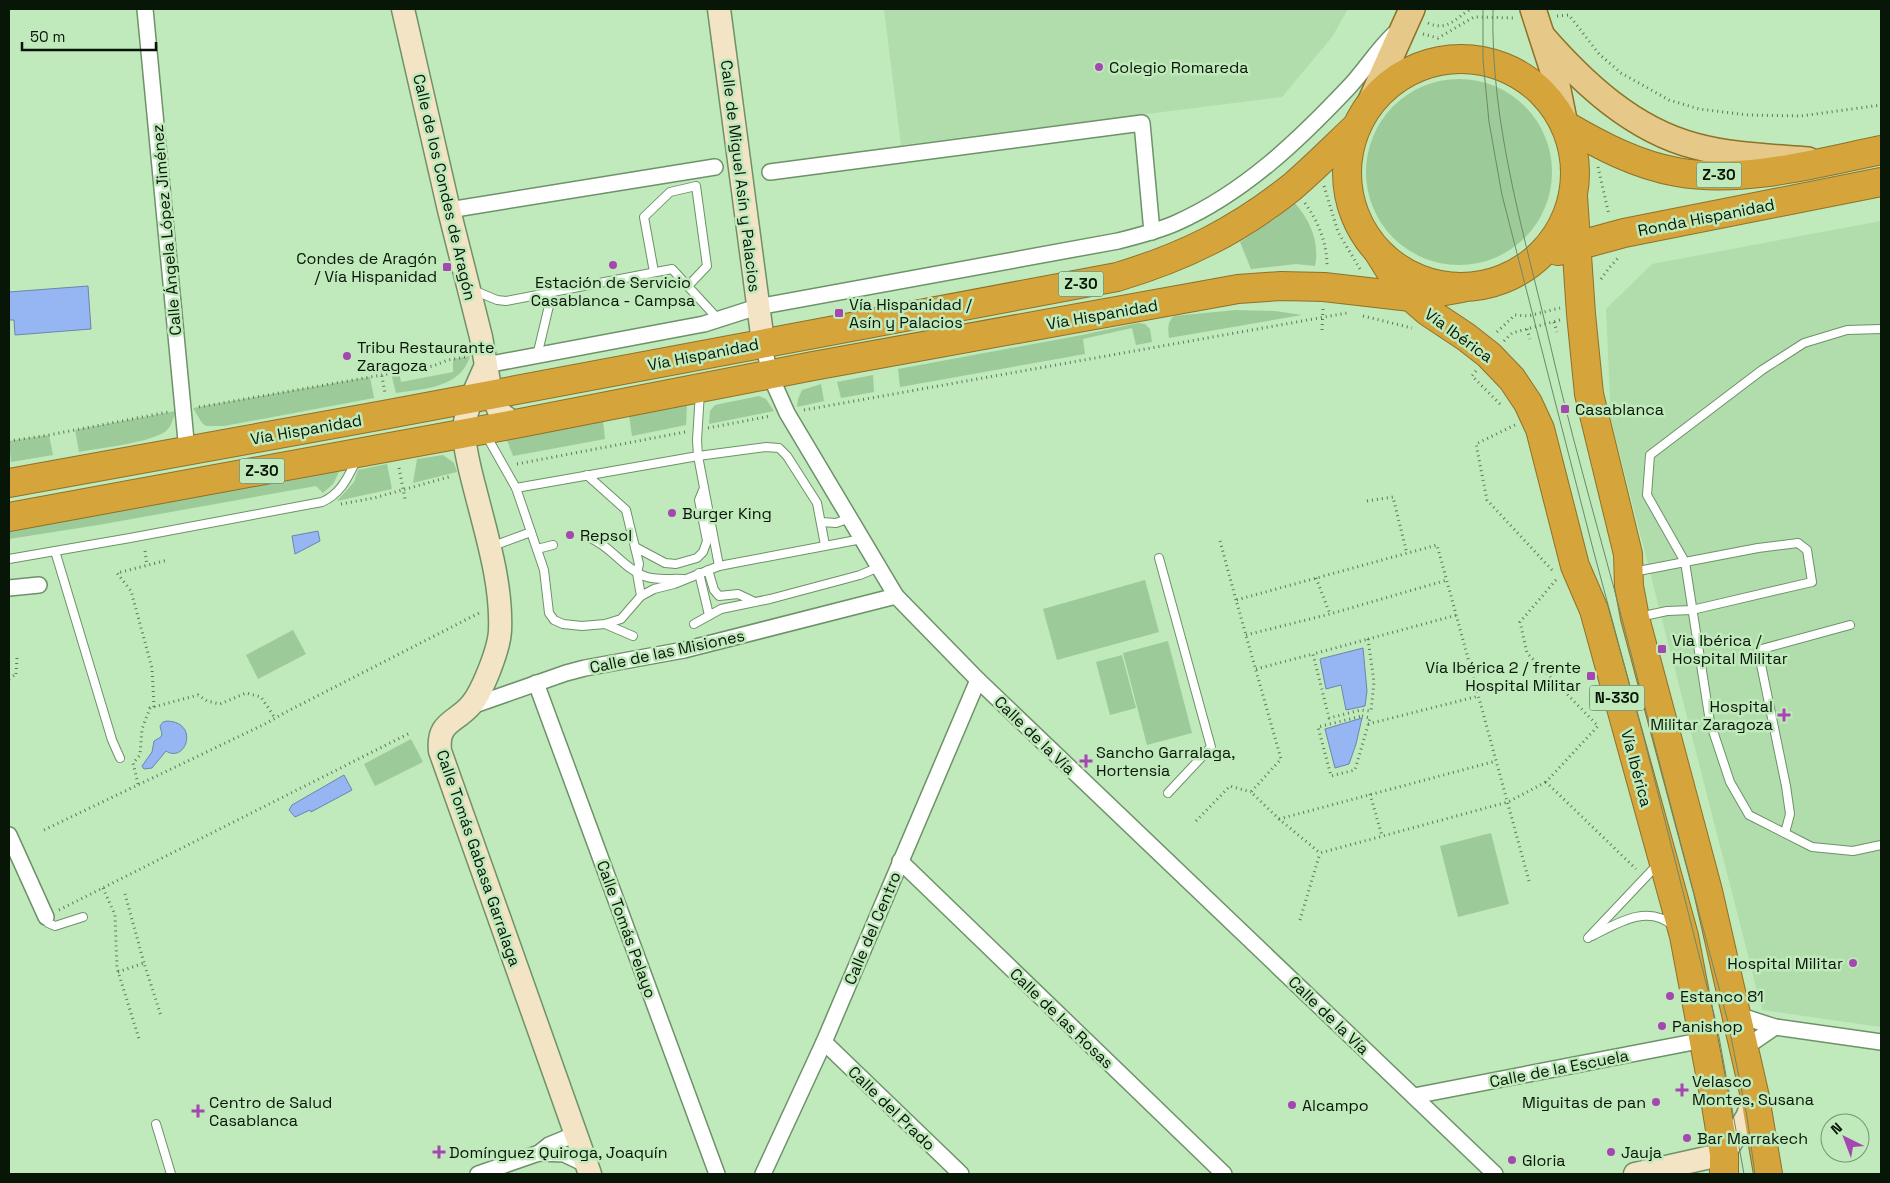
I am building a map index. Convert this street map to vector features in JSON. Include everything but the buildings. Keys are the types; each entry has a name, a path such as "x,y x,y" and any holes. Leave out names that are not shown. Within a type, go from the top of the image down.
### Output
{"highway":[{"name":"Vía Hispanidad","path":"9,517 361,452 476,413 763,342 1117,277 1158,265 1200,247 1235,227 1302,178 1363,116 1388,85 1411,70 1446,59 1465,58 1494,63 1514,71 1530,81 1544,94 1556,109 1565,125 1574,153 1575,182 1573,196"},
{"path":"1363,116 1350,146 1347,164 1347,184 1350,203 1357,221 1379,253 1408,274 1442,286 1462,288"},
{"name":"Ronda Hispanidad","path":"1565,125 1623,156 1677,172 1722,175 1759,173 1881,150"},
{"name":"Ronda Hispanidad","path":"1534,261 1576,246 1624,234 1881,182"},
{"path":"1573,196 1576,246"},
{"path":"1534,261 1555,238 1569,211 1573,196"},
{"name":"N-330","path":"1576,246 1571,311 1628,554 1631,599 1635,618 1708,890 1755,1097 1768,1174"},
{"name":"Vía Ibérica","path":"1379,253 1394,277 1410,297 1427,311 1466,336 1492,345 1534,414 1540,429 1575,566 1594,610 1654,869 1684,936 1704,1040 1724,1164"},
{"name":"Vía Hispanidad","path":"9,483 187,451 476,413 515,424 770,374 1238,289 1281,286 1324,287 1410,297 1493,282 1509,276 1534,261"}],"main road":[{"path":"1363,116 1411,20"},
{"path":"1543,21 1565,125"},
{"path":"1543,21 1576,72 1608,100 1636,120 1665,136 1694,146 1726,153 1828,161"}],"street":[{"name":"Calle Ángela López Jiménez","path":"146,9 187,451"},
{"name":"Calle de los Condes de Aragón","path":"403,9 485,359"},
{"name":"Calle de Miguel Asín y Palacios","path":"719,9 763,342"},
{"name":"Vía Hispanidad","path":"485,359 538,356 719,320 758,307 1118,241 1152,232 1194,215 1215,204 1250,180 1296,140 1350,86 1384,44 1411,20"},
{"path":"1350,86 1411,70"},
{"path":"770,172 1142,123 1152,232"},
{"path":"449,210 715,167"},
{"name":"Calle de la Vía","path":"763,342 770,374 787,413 896,596 978,680 1495,1174"},
{"path":"476,413 485,359"},
{"name":"Calle Tomás Gabasa Garralaga","path":"476,413 470,472 490,547 500,613 499,639 483,685 469,707 445,726 439,743 440,751 589,1170"},
{"path":"9,588 39,584"},
{"name":"Calle de las Misiones","path":"469,707 585,668 684,650 896,596"},
{"name":"Calle del Centro","path":"763,1174 824,1042 978,680"},
{"name":"Calle Tomás Pelayo","path":"536,683 717,1174"},
{"path":"9,835 46,917"},
{"name":"Calle de las Rosas","path":"900,861 1224,1174"},
{"path":"1735,1014 1775,1027 1881,1042"},
{"path":"1743,1049 1775,1027"},
{"name":"Calle de la Escuela","path":"1414,1096 1704,1040"},
{"name":"Calle del Prado","path":"824,1042 961,1174"},
{"path":"1635,1174 1724,1164 1755,1097"},
{"path":"478,1174 539,1152 549,1145 576,1134"},
{"path":"539,1152 564,1154 589,1170"}],"lane":[{"path":"654,272 644,217 670,192 696,186 707,266 688,286"},
{"path":"468,288 488,297 506,301 672,268 719,320"},
{"path":"538,356 552,293"},
{"path":"1881,329 1847,330 1804,343 1762,370 1650,455 1647,495 1685,562 1710,722 1730,782 1749,815 1812,847 1853,851 1881,845"},
{"path":"700,388 698,456 719,566"},
{"path":"476,413 516,488 544,570 549,613 554,620 563,624 582,626 605,624 626,615 641,596 719,566 862,539"},
{"path":"516,488 698,456 766,447 778,448 786,456 817,503 825,545"},
{"name":"Vía Hispanidad","path":"9,559 322,502 330,498 341,488 361,452"},
{"path":"587,475 626,510 639,564 637,572 641,596"},
{"path":"635,547 666,563 676,564 698,558 703,552 707,541 699,500 704,488"},
{"path":"821,522 836,523 850,518"},
{"path":"490,547 531,532"},
{"path":"590,538 601,542 637,572 654,578 685,579"},
{"path":"1629,572 1758,548 1798,543 1807,550 1812,582 1692,610 1667,611 1635,618"},
{"path":"536,548 553,545"},
{"path":"54,551 112,740 120,758"},
{"path":"1159,558 1211,747 1168,794"},
{"path":"694,624 721,609 860,575 879,567"},
{"path":"708,570 714,590 719,596 738,594 755,602"},
{"path":"699,573 709,615"},
{"path":"605,624 632,636"},
{"path":"1785,833 1790,814 1786,786 1758,650 1850,625"},
{"path":"1654,869 1588,938 1627,918 1640,916 1661,918 1671,923 1684,936"},
{"path":"46,917 48,922 55,926 83,917"},
{"path":"156,1124 171,1174"}],"path":[{"path":"1411,20 1441,27 1447,26 1471,9"},
{"path":"1543,21 1569,15 1599,54 1621,73 1669,100 1699,109 1748,115 1801,116 1881,105"},
{"path":"1411,20 1438,38 1474,18 1499,18"},
{"path":"1598,166 1611,222"},
{"path":"1302,178 1314,216 1320,227 1327,256 1322,330"},
{"path":"1302,178 1324,186 1338,232 1363,276 1360,315 1393,323"},
{"path":"1492,345 1512,333 1554,322 1571,311"},
{"path":"1506,409 1472,376 1492,345 1515,315 1528,316 1571,311"},
{"path":"1554,322 1557,332"},
{"path":"1527,329 1530,339"},
{"path":"9,441 433,366 448,360 485,359"},
{"path":"1320,853 1508,802 1546,782 1598,726 1527,653 1520,622 1559,577 1487,500 1476,444 1520,423"},
{"path":"1368,501 1393,497 1407,554"},
{"path":"1220,541 1281,759 1250,792"},
{"path":"1236,600 1438,545 1529,881"},
{"path":"145,551 147,566"},
{"path":"154,707 152,668 131,591 117,573 168,560"},
{"path":"1316,578 1330,614"},
{"path":"1246,635 1330,614 1447,580"},
{"path":"44,830 275,718 480,613"},
{"path":"1256,670 1457,616"},
{"path":"1313,654 1329,718 1361,710 1371,711 1374,682 1368,639"},
{"path":"16,674 17,658"},
{"path":"9,675 16,674"},
{"path":"9,679 16,674"},
{"path":"138,784 133,764 140,755 142,729 150,708 198,695 207,701 220,704 246,693 260,697 275,718"},
{"path":"1368,724 1479,696"},
{"path":"1362,716 1370,718 1368,724 1355,770 1331,776 1318,728 1362,716"},
{"path":"46,917 410,733"},
{"path":"1278,819 1496,761"},
{"path":"1546,782 1654,869"},
{"path":"1196,821 1230,786 1250,792 1278,819 1320,853"},
{"path":"1370,794 1382,836"},
{"path":"1300,920 1320,853"},
{"path":"103,888 115,915 118,972 139,1039"},
{"path":"125,894 161,1016"},
{"path":"118,972 144,963"}],"shaded area":[{"name":"Colegio Romareda","path":"884,9 1348,9 1332,37 1282,97 901,145"},
{"path":"1450,79 1468,79 1495,86 1525,106 1545,136 1552,163 1552,181 1545,208 1525,238 1495,258 1468,265 1450,265 1432,261 1415,254 1400,244 1387,231 1377,216 1370,199 1366,181 1366,163 1370,145 1377,128 1387,113 1400,100 1415,90 1432,83"},
{"path":"1294,202 1305,216 1315,240 1315,266 1296,264 1251,269 1240,242 1275,219"},
{"name":"Hospital Militar Zaragoza","path":"1881,221 1881,1027 1762,1010 1611,420 1606,309 1652,264"},
{"path":"1236,310 1275,311 1302,315 1169,338 1169,323 1174,316"},
{"path":"1138,323 1145,324 1150,329 1152,342 1136,345 1132,328 1083,339 1085,354 900,387 898,369"},
{"path":"470,356 465,367 450,381 429,388 396,393 391,373 399,372 401,382 453,372 453,359"},
{"path":"873,375 874,392 841,398 837,382"},
{"path":"370,377 374,398 224,426 206,426 193,408"},
{"path":"821,384 824,401 797,407 802,390"},
{"path":"759,396 766,399 774,411 709,424 710,411 715,405"},
{"path":"687,404 686,425 632,436 629,415"},
{"path":"176,411 170,427 158,435 137,442 79,452 75,430"},
{"path":"603,420 605,439 513,456 507,440"},
{"path":"49,435 53,455 11,462 9,441"},
{"path":"443,455 454,463 457,472 413,483 417,459"},
{"path":"387,464 392,489 337,501 354,482 358,470"},
{"path":"340,470 333,484 323,493 316,486 9,539 9,528 283,482"},
{"path":"1145,580 1159,632 1057,660 1043,609"},
{"path":"293,630 306,654 258,679 246,655"},
{"path":"1168,641 1192,733 1147,745 1123,653"},
{"path":"1122,655 1136,708 1110,715 1096,662"},
{"path":"411,739 423,762 375,786 364,764"},
{"path":"1491,833 1509,904 1458,917 1440,846"}],"water":[{"path":"88,286 91,329 15,335 14,320 9,320 9,292"},
{"path":"318,531 320,541 295,554 292,536"},
{"path":"1363,648 1367,691 1365,706 1346,710 1341,685 1326,689 1320,659"},
{"path":"1362,718 1349,764 1335,768 1325,729"},
{"path":"163,722 177,723 184,728 186,741 184,747 179,752 166,751 152,768 144,769 142,766 152,752 154,741 161,737 160,726"},
{"path":"344,775 352,790 311,812 310,810 295,817 289,810 292,805"}],"tram line":[{"path":"1483,9 1483,60 1489,122 1502,195 1717,1026 1744,1174"},
{"path":"1493,9 1497,95 1503,138 1520,222 1558,379 1728,1022 1747,1117 1755,1174"}],"place":[{"name":"Colegio Romareda","path":"1099,67"},
{"name":"Estación de Servicio Casablanca - Campsa","path":"613,265"},
{"name":"Condes de Aragón / Vía Hispanidad","path":"447,267"},
{"name":"Vía Hispanidad / Asín y Palacios","path":"839,313"},
{"name":"Tribu Restaurante Zaragoza","path":"347,356"},
{"name":"Casablanca","path":"1565,409"},
{"name":"Burger King","path":"672,513"},
{"name":"Repsol","path":"570,535"},
{"name":"Via Ibérica / Hospital Militar","path":"1662,649"},
{"name":"Vía Ibérica 2 / frente Hospital Militar","path":"1591,676"},
{"name":"Hospital Militar Zaragoza","path":"1784,715"},
{"name":"Sancho Garralaga, Hortensia","path":"1086,761"},
{"name":"Hospital Militar","path":"1853,963"},
{"name":"Estanco 81","path":"1670,996"},
{"name":"Panishop","path":"1662,1026"},
{"name":"Velasco Montes, Susana","path":"1682,1090"},
{"name":"Miguitas de pan","path":"1656,1102"},
{"name":"Alcampo","path":"1292,1105"},
{"name":"Centro de Salud Casablanca","path":"198,1111"},
{"name":"Bar Marrakech","path":"1687,1138"},
{"name":"Domínguez Quiroga, Joaquín","path":"439,1152"},
{"name":"Jauja","path":"1611,1152"},
{"name":"Gloria","path":"1512,1160"}]}
